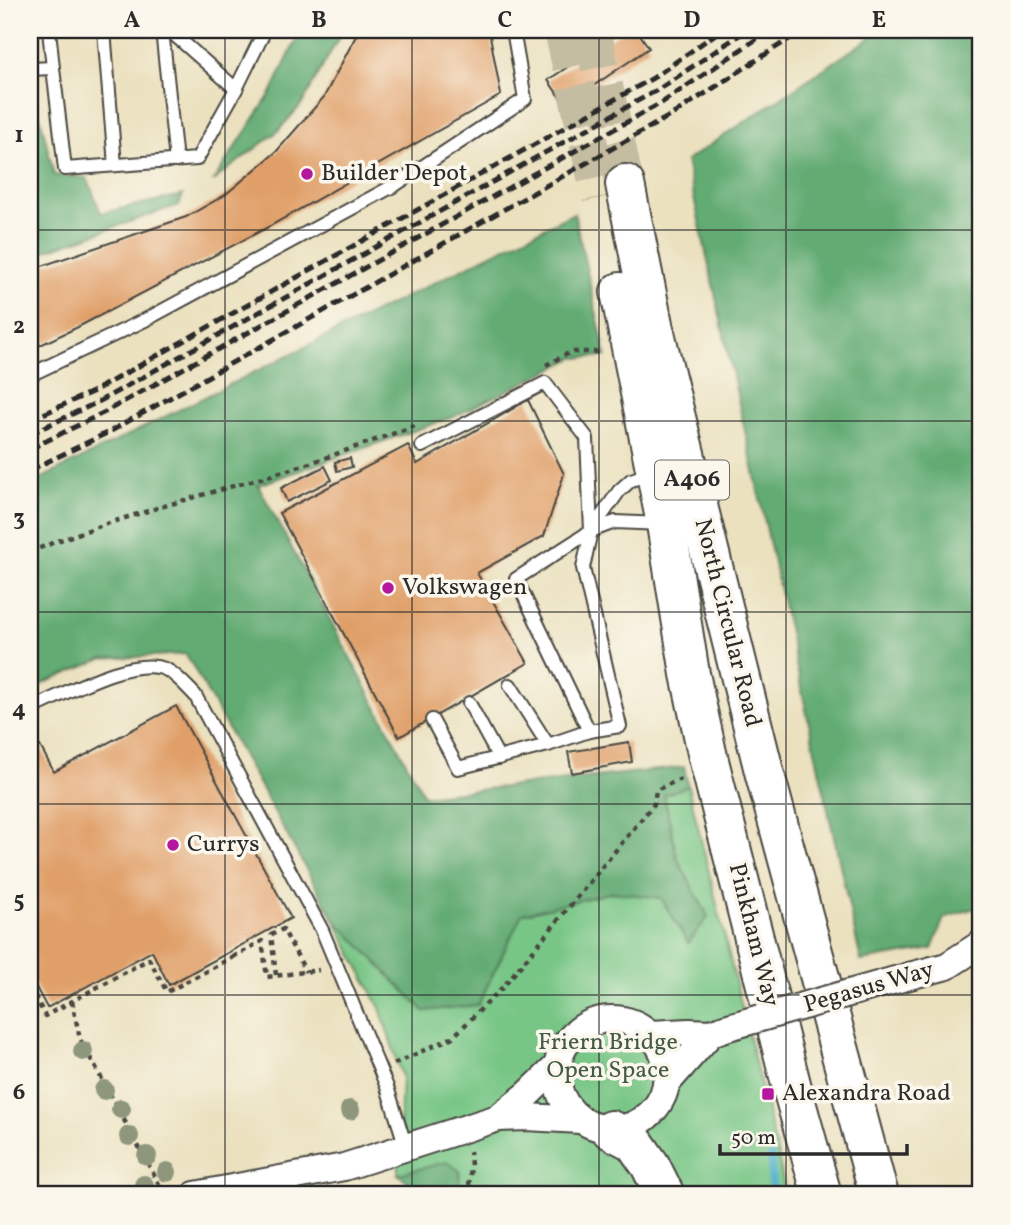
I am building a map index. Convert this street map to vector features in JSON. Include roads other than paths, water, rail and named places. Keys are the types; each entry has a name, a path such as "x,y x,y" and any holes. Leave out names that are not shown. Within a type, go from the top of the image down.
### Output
{"highway":[{"name":"North Circular Road","path":"690,674 655,472 613,191 654,329 765,775 878,1195"},
{"name":"Pinkham Way","path":"690,674 710,766 822,1195"},
{"path":"596,1125 634,1142 650,1165 665,1195"}],"street":[{"name":"Pegasus Way","path":"650,1034 718,1030 947,966 981,944"},
{"name":"Pegasus Way","path":"947,966 981,970"},
{"path":"206,1194 344,1167 498,1118 526,1117 596,1125 624,1128 645,1119 663,1097 666,1063 661,1048 650,1034 639,1026 617,1019 607,1019 581,1028 562,1051 558,1065 557,1080 565,1104 596,1125"},
{"path":"666,1084 718,1030"},
{"path":"498,1118 558,1065"}],"lane":[{"path":"49,30 65,169 197,159 265,30"},
{"path":"104,30 115,165"},
{"path":"162,30 176,161"},
{"path":"169,30 236,89"},
{"path":"30,374 148,318 395,185 525,99 513,30"},
{"path":"30,69 52,68"},
{"path":"422,446 545,383 587,438 591,531 583,568 620,726 458,768 432,720"},
{"path":"591,531 619,491 631,480 655,472"},
{"path":"589,732 516,579 591,531 615,522 666,524"},
{"path":"30,709 122,669 144,665 165,669 181,680 195,695 322,930 380,1070 406,1147"},
{"path":"510,685 548,745"},
{"path":"469,703 499,758"}],"waterway":[{"path":"771,1157 772,1195"}],"tunnel":[{"path":"563,30 601,198"},
{"path":"592,30 625,184"}],"railway":[{"path":"30,420 94,391 653,78 721,30"},
{"path":"30,434 100,401 659,89 747,30"},
{"path":"30,449 105,412 663,102 770,30"},
{"path":"30,470 111,431 675,113 803,30"}],"place":[{"name":"Builder Depot","path":"307,174"},
{"name":"Volkswagen","path":"388,588"},
{"name":"Currys","path":"173,845"},
{"name":"Alexandra Road","path":"768,1094"}],"park label":[{"name":"Friern Bridge Open Space","path":"608,1057"}]}
